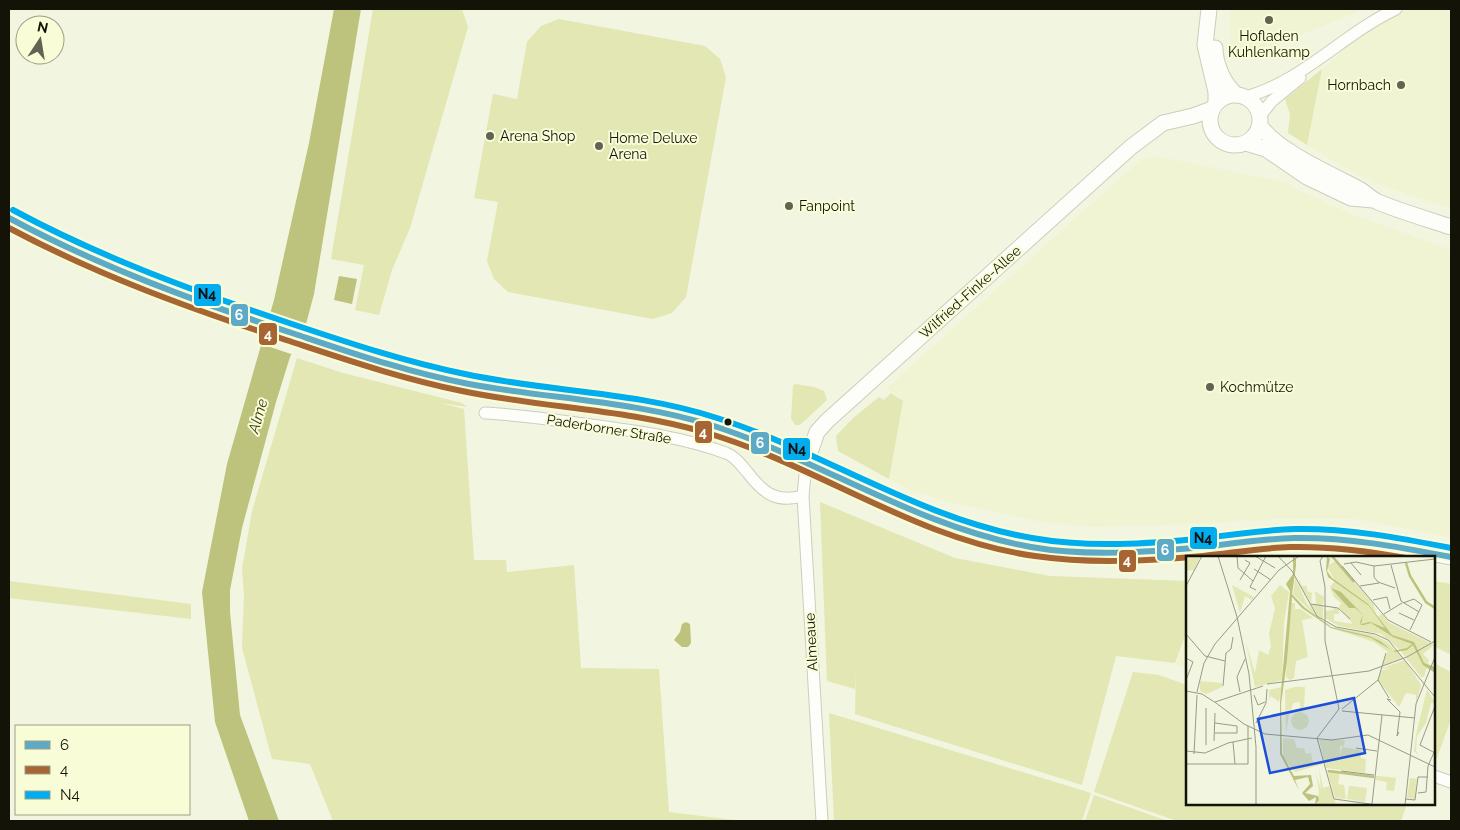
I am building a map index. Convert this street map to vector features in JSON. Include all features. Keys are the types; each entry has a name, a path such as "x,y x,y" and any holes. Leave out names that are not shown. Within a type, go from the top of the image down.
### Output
{"street":[{"path":"1209,9 1205,45 1216,92 1210,119 1212,130 1217,138 1227,144 1236,146 1246,143 1256,135 1260,120 1269,104 1297,81 1309,67"},
{"path":"1216,9 1215,54 1226,82 1241,96 1256,105 1266,134 1313,165 1360,190 1376,201"},
{"path":"1214,106 1224,97 1241,96 1270,89 1309,67 1366,26 1396,9"},
{"name":"Wilfried-Finke-Allee","path":"806,464 817,432 828,421 1117,160 1163,123 1193,116 1214,106"},
{"path":"1151,133 1165,133 1190,127 1202,127 1212,130"},
{"path":"1246,143 1266,149 1308,177 1351,198 1376,201 1451,226"},
{"name":"Paderborner Straße","path":"9,218 48,240 101,264 226,311 341,349 407,369 465,383 688,419 740,435 917,513 981,536 1029,546 1070,551 1128,552 1264,540 1317,538 1387,546 1451,557"},
{"name":"Paderborner Straße","path":"485,413 562,421 654,434 689,442 735,457 752,479 772,496 783,499 803,496"},
{"name":"Almeaue","path":"806,464 803,496 822,821"},
{"path":"1435,776 1451,782"}],"shaded area":[{"path":"373,9 462,9 468,27 410,228 392,270 379,315 355,310 364,265 331,259"},
{"path":"1230,9 1364,9 1246,58 1231,49"},
{"path":"1406,9 1451,9 1451,208 1361,177 1307,145 1322,69 1358,39 1388,18"},
{"name":"Home Deluxe Arena","path":"559,19 705,46 720,59 726,77 686,297 672,313 653,319 508,292 494,279 487,261 498,202 474,198 493,94 517,99 527,42 541,26"},
{"path":"1322,69 1307,145 1288,133 1290,114 1285,99"},
{"path":"1156,156 1289,183 1296,189 1349,213 1451,250 1451,537 1355,519 1273,519 1151,526 1088,527 1042,522 945,501 913,491 889,479 903,401 887,388 1139,162"},
{"path":"297,358 343,373 462,403 467,407 440,403 464,409 474,560 506,560 507,572 574,565 581,668 659,669 669,812 742,821 333,821 310,764 272,759 242,648 244,595 242,569 252,511"},
{"path":"795,384 814,387 824,391 827,400 800,425 795,425 791,418 793,386"},
{"path":"891,393 903,401 889,479 838,451 836,436 853,418 879,397 884,400"},
{"path":"820,502 955,558 1050,576 1186,581 1186,634 1175,663 1116,656 1082,785 855,714 856,672 855,689 827,681"},
{"path":"9,581 191,604 191,619 9,598"},
{"path":"1435,581 1451,584 1451,655 1435,647"},
{"path":"1186,638 1186,668 1176,664"},
{"path":"1435,664 1451,672 1451,719 1435,763"},
{"path":"1133,672 1159,675 1186,685 1186,805 1407,805 1401,821 1177,821 1094,792"},
{"path":"829,713 1091,793 1082,821 834,821"},
{"path":"1094,795 1168,821 1085,821"}],"water":[{"name":"Alme","path":"334,9 361,9 314,294 306,324 290,357 276,402 242,528 230,590 230,612 240,715 279,821 249,821 215,722 202,592 227,464 274,300 309,143"},
{"path":"339,276 357,279 352,304 334,300"},
{"path":"686,622 690,624 691,643 688,647 682,647 674,640 680,632 682,624"}],"pier":[{"path":"268,312 308,325 294,355 258,343"}],"transit line":[{"name":"N4","path":"13,210 81,244 150,273 335,338 399,358 465,374 528,385 655,402 717,418 796,448 911,501 991,529 1053,541 1097,544 1184,540 1272,530 1315,529 1373,534 1451,548"},
{"name":"6","path":"9,218 43,236 149,282 338,348 403,368 469,384 654,411 714,426 754,440 949,525 1031,547 1074,552 1118,553 1161,551 1272,539 1314,538 1373,543 1451,557"},
{"name":"4","path":"9,228 76,261 145,290 215,316 330,354 395,375 462,391 646,419 707,433 789,464 909,519 950,535 992,547 1056,559 1098,561 1186,558"},
{"name":"4","path":"1203,556 1290,547 1319,547 1394,556"}],"place":[{"name":"Hofladen Kuhlenkamp","path":"1269,20"},
{"name":"Hornbach","path":"1401,85"},
{"name":"Arena Shop","path":"490,136"},
{"name":"Home Deluxe Arena","path":"599,146"},
{"name":"Fanpoint","path":"789,206"},
{"name":"Kochmütze","path":"1210,387"}]}
